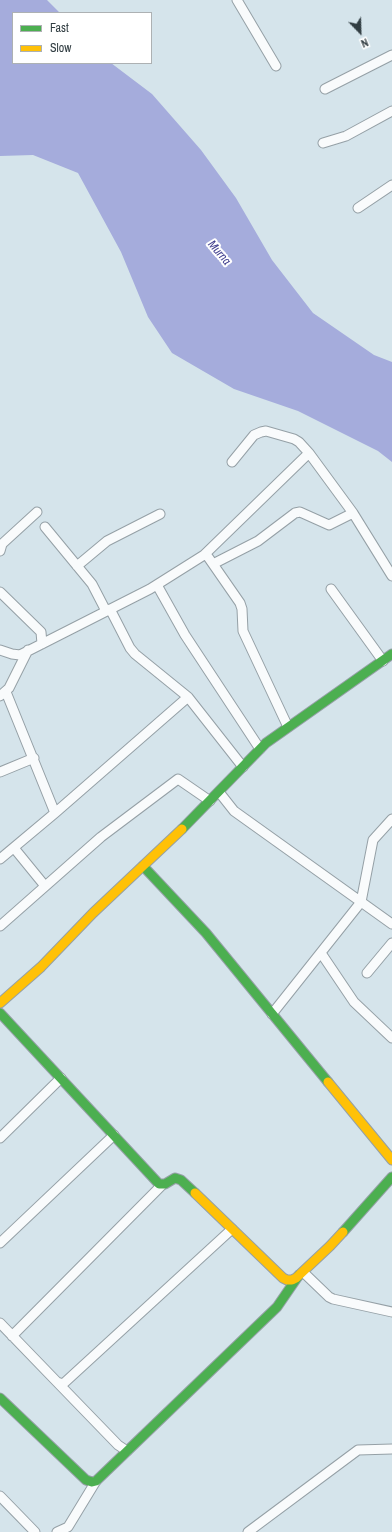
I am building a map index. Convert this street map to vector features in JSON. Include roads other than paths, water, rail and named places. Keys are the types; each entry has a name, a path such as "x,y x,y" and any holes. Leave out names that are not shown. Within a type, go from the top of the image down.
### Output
{"street":[{"path":"237,0 276,66"},
{"path":"326,89 392,55"},
{"path":"323,143 346,136 392,111"},
{"path":"358,208 392,185"},
{"path":"232,462 254,435 261,432 266,431 294,439 299,442 309,453 353,513 392,576"},
{"path":"0,650 20,655 157,585 206,554 309,453"},
{"path":"0,551 2,544 37,512"},
{"path":"213,564 258,541 295,513 300,512 329,525 353,513"},
{"path":"77,566 107,542 160,514"},
{"path":"45,527 95,589 130,648 135,654 188,697 243,767"},
{"path":"206,554 240,603 242,609 243,631 288,727"},
{"path":"157,585 185,635 260,749"},
{"path":"331,589 383,660"},
{"path":"0,592 41,632 42,644"},
{"path":"28,650 3,694 34,758 55,813"},
{"path":"1,1000 41,967 93,913 210,801 266,743 392,654"},
{"path":"0,859 188,697"},
{"path":"0,772 34,758"},
{"path":"0,926 101,836 178,779 210,801"},
{"path":"219,792 234,811 392,924"},
{"path":"272,1014 361,902 373,840 392,819"},
{"path":"14,848 45,886"},
{"path":"143,866 206,932 392,1160"},
{"path":"367,974 392,943"},
{"path":"321,953 354,1002 392,1038"},
{"path":"0,1013 159,1184 162,1184"},
{"path":"0,1138 60,1078"},
{"path":"0,1243 114,1135"},
{"path":"12,1336 162,1184 175,1178 181,1180 283,1278 292,1280 330,1246 392,1177"},
{"path":"57,1382 63,1384 67,1383 232,1229"},
{"path":"301,1273 331,1298 392,1312"},
{"path":"57,1532 68,1527 96,1481 277,1307 301,1273"},
{"path":"0,1323 118,1445 127,1451"},
{"path":"0,1398 86,1480 92,1482 96,1481"},
{"path":"248,1532 358,1450 392,1449"},
{"path":"0,1496 35,1532"}],"water":[{"name":"Murna","path":"0,0 47,0 59,12 12,12 12,64 112,64 152,94 201,150 236,198 272,260 313,313 374,355 392,362 392,462 378,451 298,411 234,389 172,353 148,317 121,252 78,173 33,155 0,156"}]}
